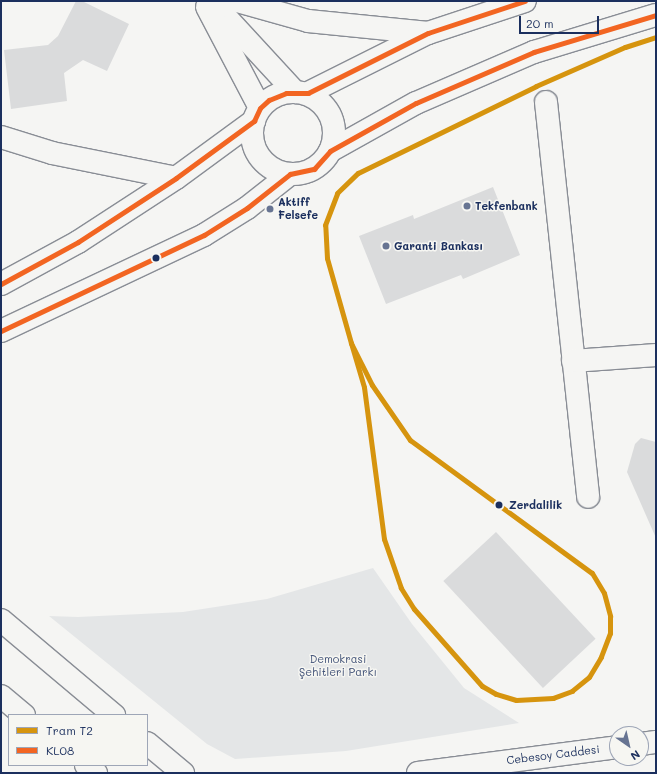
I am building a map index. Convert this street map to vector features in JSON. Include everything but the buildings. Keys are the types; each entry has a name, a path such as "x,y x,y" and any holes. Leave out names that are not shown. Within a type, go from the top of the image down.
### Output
{"street":[{"path":"204,1 257,115 252,133 259,156 278,171 290,174"},
{"path":"210,1 302,93 326,107 332,117 335,129 330,152"},
{"path":"237,1 308,21 428,33"},
{"path":"1,284 78,242 176,178 257,115 269,100 302,93 428,33 525,1"},
{"path":"1,331 204,235 247,208 290,174 314,168 330,152 416,103 534,52 656,14"},
{"path":"546,102 588,497"},
{"path":"1,137 52,153 176,178"},
{"path":"573,361 656,355"},
{"path":"1,620 113,714"},
{"path":"1,696 23,714"},
{"path":"148,744 184,773"},
{"name":"Cebesoy Caddesi","path":"418,773 609,748"},
{"path":"87,766 96,773"}],"green space":[{"name":"Demokrasi Şehitleri Parkı","path":"373,568 412,624 464,688 519,723 346,751 235,759 207,744 49,616 78,617 183,612 267,599"}],"tram line":[{"name":"T2","path":"351,343 327,258 325,225 337,193 358,173 536,86 625,47 656,37"},
{"name":"T2","path":"351,343 372,385 410,440 592,573 604,593 610,616 610,633 601,657 589,677 572,691 553,698 516,700 496,694 482,686 414,609 401,588 384,539 364,387 351,343"}],"transit line":[{"name":"KL08","path":"1,284 78,242 176,178 254,121 260,108 269,100 286,93 308,93 428,33 525,1"},
{"name":"KL08","path":"1,331 204,235 247,208 290,174 314,169 330,151 416,103 534,52 656,15"}],"place":[{"name":"Tekfenbank","path":"467,206"},
{"name":"Aktiff Felsefe","path":"270,209"},
{"name":"Garanti Bankası","path":"386,246"},
{"name":"Zerdalilik","path":"499,505"}]}
